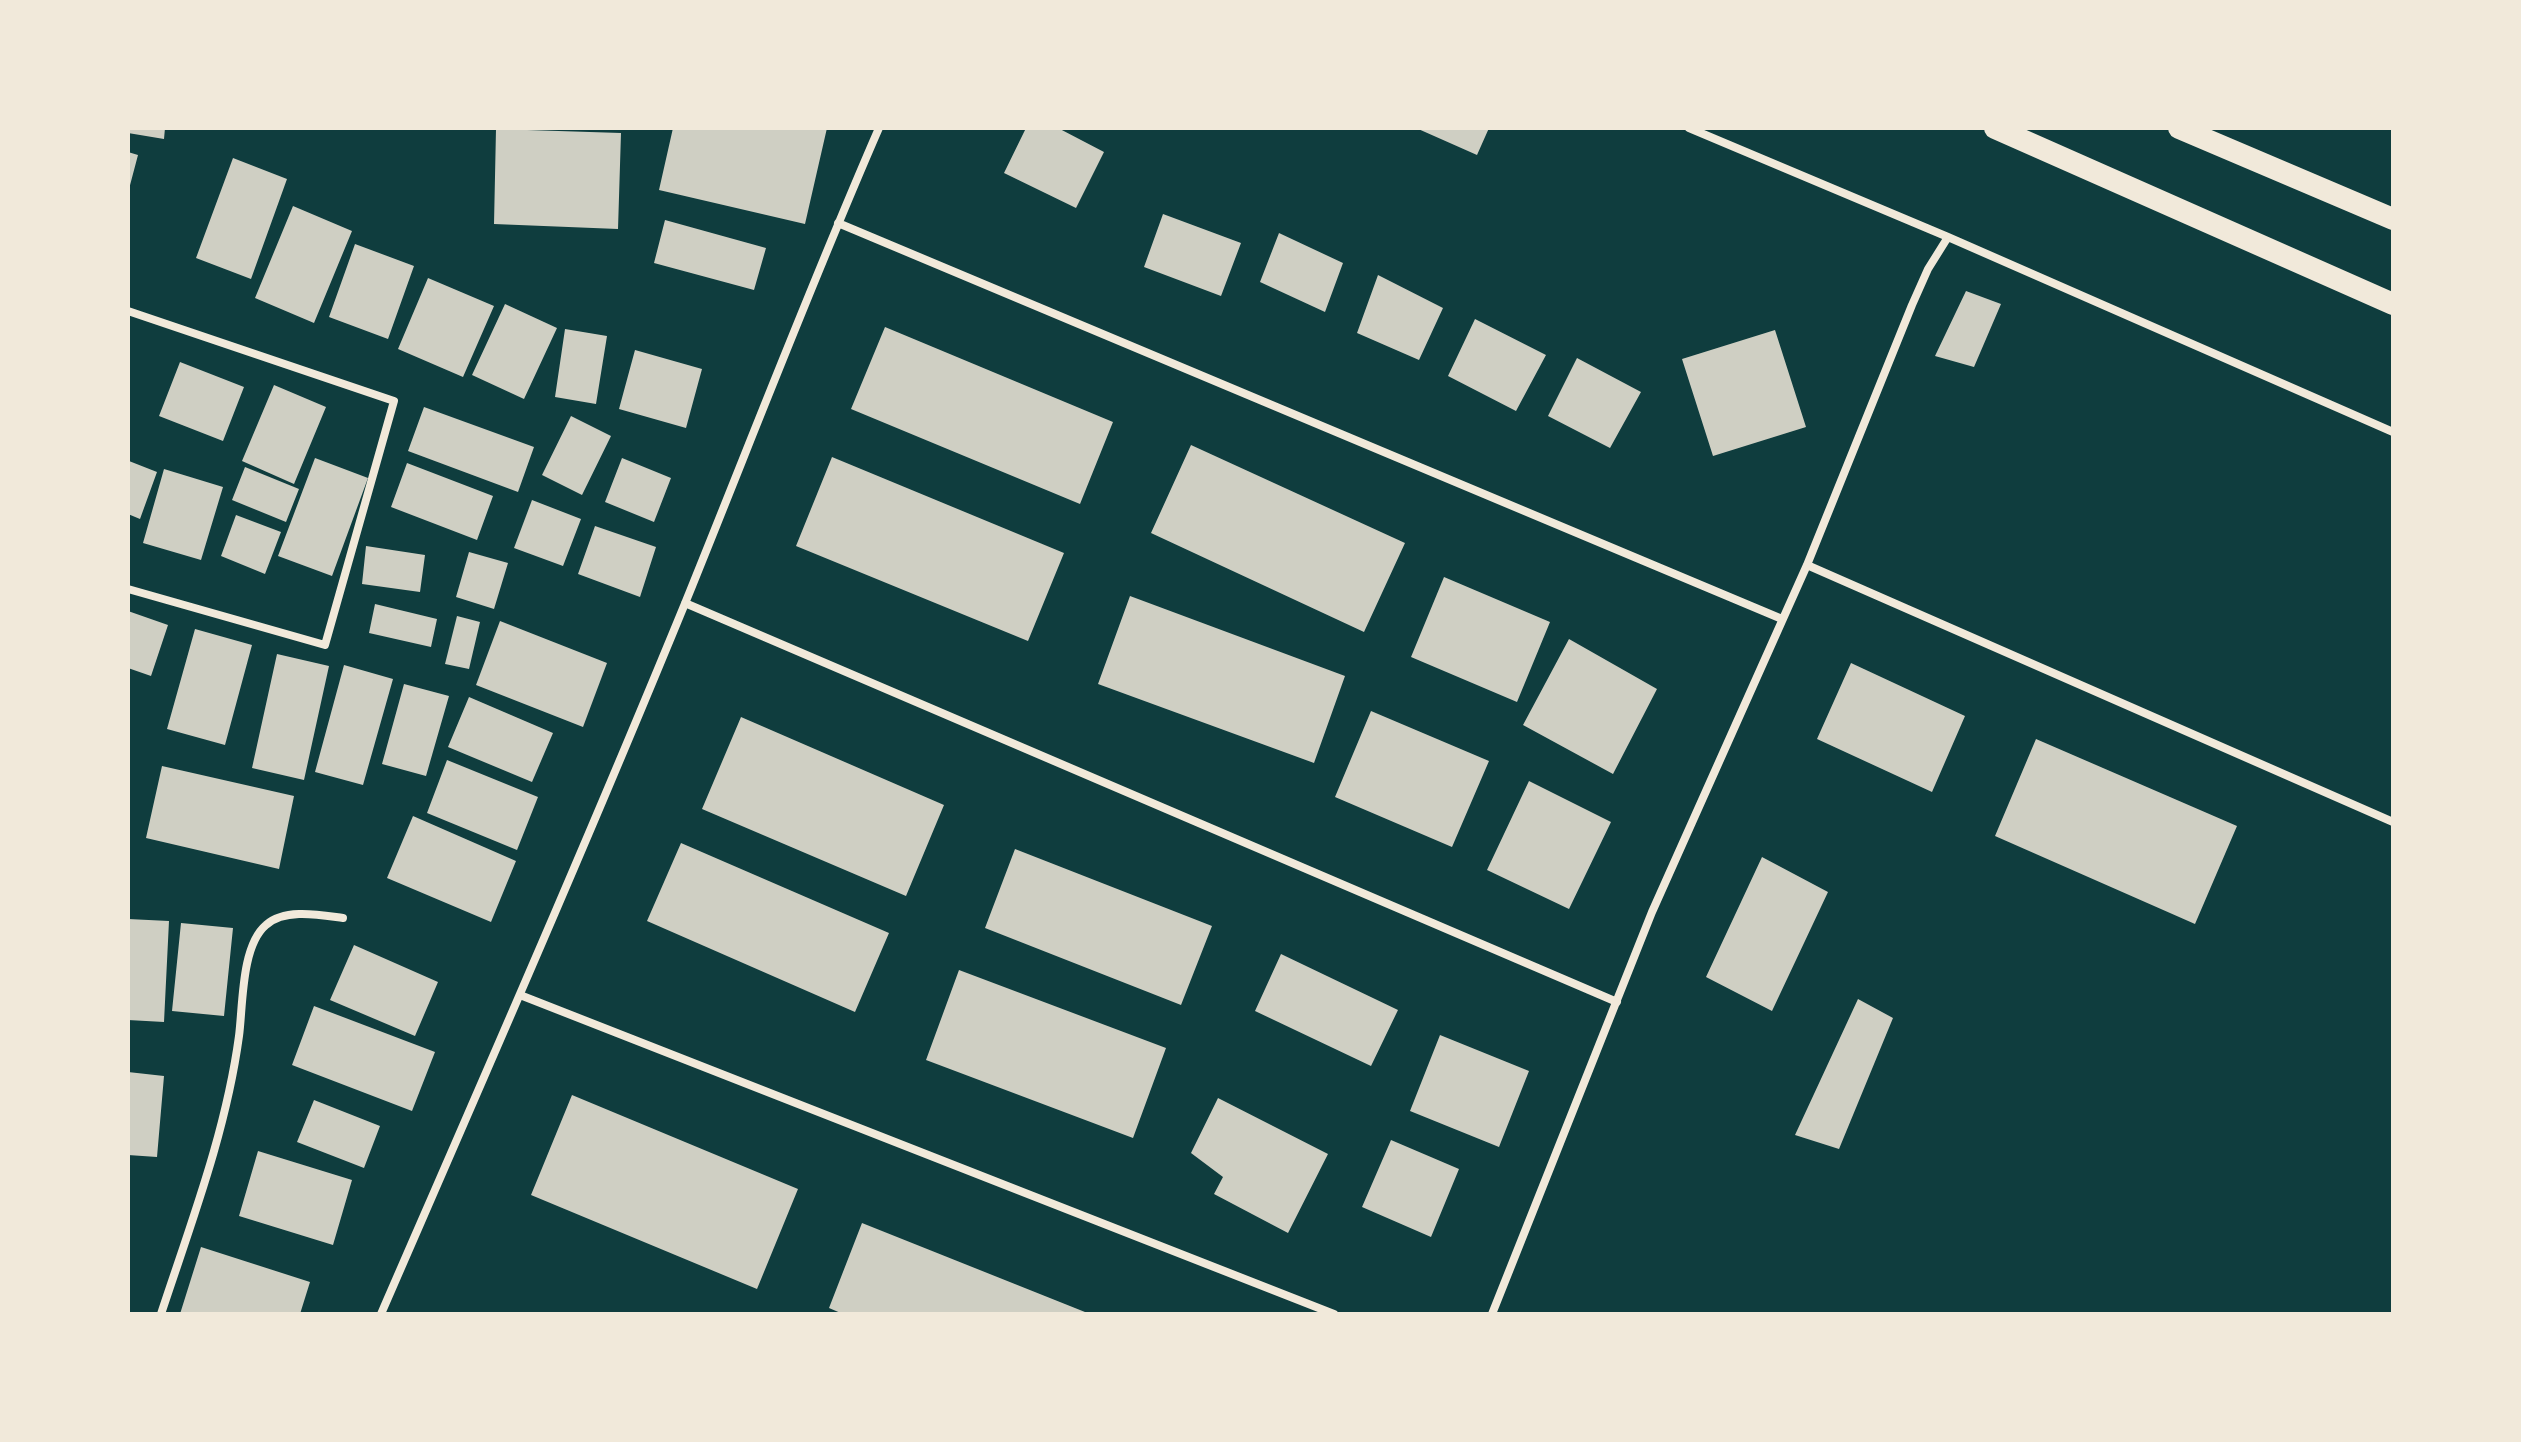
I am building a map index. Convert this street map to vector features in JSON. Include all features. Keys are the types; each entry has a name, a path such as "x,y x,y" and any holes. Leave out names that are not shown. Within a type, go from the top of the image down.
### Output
{"highway":[{"path":"1995,128 2393,304"},
{"path":"2179,128 2393,219"}],"street":[{"path":"381,1314 685,603 879,128"},
{"path":"1689,128 1948,237 2393,432"},
{"path":"838,223 1782,619"},
{"path":"1492,1314 1652,912 1807,565 1912,305 1928,269 1948,237"},
{"path":"128,311 394,401 325,645 128,589"},
{"path":"1807,565 2393,822"},
{"path":"685,603 1617,1002"},
{"path":"161,1314 201,1194 229,1094 253,943 266,924 283,916 343,918"},
{"path":"520,995 1334,1314"}],"building":[{"path":"128,128 165,128 164,139 128,133"},
{"path":"673,128 827,128 805,224 659,190"},
{"path":"1026,128 1058,128 1104,152 1076,208 1004,173"},
{"path":"1416,128 1489,128 1477,155"},
{"path":"496,129 621,133 618,229 494,224"},
{"path":"128,152 138,155 129,189 128,189"},
{"path":"233,158 287,179 251,279 196,258"},
{"path":"293,206 352,231 314,323 255,298"},
{"path":"1163,214 1241,243 1221,296 1144,267"},
{"path":"665,220 766,248 754,290 654,263"},
{"path":"1279,233 1343,263 1325,312 1260,282"},
{"path":"355,244 414,266 388,339 329,317"},
{"path":"1378,275 1443,308 1419,360 1357,333"},
{"path":"428,278 494,306 463,377 398,349"},
{"path":"1966,291 2001,304 1974,367 1935,356"},
{"path":"505,304 557,328 524,399 472,375"},
{"path":"1475,319 1546,355 1516,411 1448,376"},
{"path":"885,327 1113,422 1080,504 851,409"},
{"path":"565,329 607,336 596,404 555,397"},
{"path":"1775,330 1806,427 1713,456 1682,359"},
{"path":"635,350 702,369 686,428 619,409"},
{"path":"1577,358 1641,392 1610,448 1548,416"},
{"path":"180,362 244,387 223,441 159,416"},
{"path":"274,385 326,407 294,484 242,461"},
{"path":"424,407 534,447 518,492 408,451"},
{"path":"571,416 611,436 582,495 542,475"},
{"path":"1191,445 1405,543 1364,632 1151,533"},
{"path":"832,457 1064,553 1028,641 796,546"},
{"path":"315,458 368,478 332,576 278,556"},
{"path":"622,458 671,478 654,522 605,502"},
{"path":"129,461 157,472 140,519 128,514"},
{"path":"407,463 493,496 477,540 391,507"},
{"path":"245,467 299,489 286,522 232,500"},
{"path":"164,469 223,487 201,560 143,543"},
{"path":"532,500 581,519 563,566 514,548"},
{"path":"236,515 281,532 265,574 221,556"},
{"path":"595,526 656,547 640,597 578,574"},
{"path":"366,546 425,555 420,592 362,584"},
{"path":"469,552 508,563 494,609 456,597"},
{"path":"1444,577 1550,622 1517,702 1411,657"},
{"path":"1130,596 1345,676 1314,763 1098,684"},
{"path":"375,604 437,619 431,647 369,633"},
{"path":"128,611 168,625 151,676 128,668"},
{"path":"457,616 480,622 469,669 445,664"},
{"path":"500,621 607,663 583,727 476,685"},
{"path":"195,629 252,645 225,745 167,729"},
{"path":"1569,639 1657,689 1613,774 1523,725"},
{"path":"277,654 329,666 304,780 252,768"},
{"path":"1851,663 1965,716 1932,792 1817,739"},
{"path":"344,665 393,679 363,785 315,772"},
{"path":"404,684 449,696 426,776 382,764"},
{"path":"469,697 553,733 532,782 448,747"},
{"path":"1371,711 1489,761 1452,847 1335,797"},
{"path":"741,717 944,805 906,896 702,809"},
{"path":"2036,739 2237,826 2195,924 1995,836"},
{"path":"447,760 538,797 517,850 427,813"},
{"path":"162,766 294,796 279,869 146,838"},
{"path":"1529,781 1611,822 1569,909 1487,870"},
{"path":"413,816 516,861 491,922 387,878"},
{"path":"681,843 889,933 855,1012 647,921"},
{"path":"1015,849 1212,926 1181,1005 985,928"},
{"path":"1762,857 1828,892 1772,1011 1706,977"},
{"path":"128,919 169,921 164,1022 128,1020"},
{"path":"181,923 233,928 224,1016 172,1011"},
{"path":"354,945 438,982 415,1036 330,1000"},
{"path":"1281,954 1398,1010 1371,1066 1255,1011"},
{"path":"959,970 1166,1048 1133,1138 926,1060"},
{"path":"1858,999 1893,1018 1839,1149 1795,1135"},
{"path":"314,1006 435,1052 412,1111 292,1065"},
{"path":"1440,1035 1529,1071 1499,1147 1410,1111"},
{"path":"128,1072 164,1076 157,1157 128,1155"},
{"path":"572,1095 798,1189 757,1289 531,1195"},
{"path":"1218,1098 1328,1154 1288,1233 1214,1194 1223,1177 1191,1153"},
{"path":"314,1100 380,1126 364,1168 297,1142"},
{"path":"1391,1140 1459,1169 1431,1237 1362,1207"},
{"path":"258,1151 352,1180 333,1245 239,1216"},
{"path":"862,1223 1090,1314 843,1314 829,1308"},
{"path":"201,1247 310,1282 300,1314 180,1314"}]}
